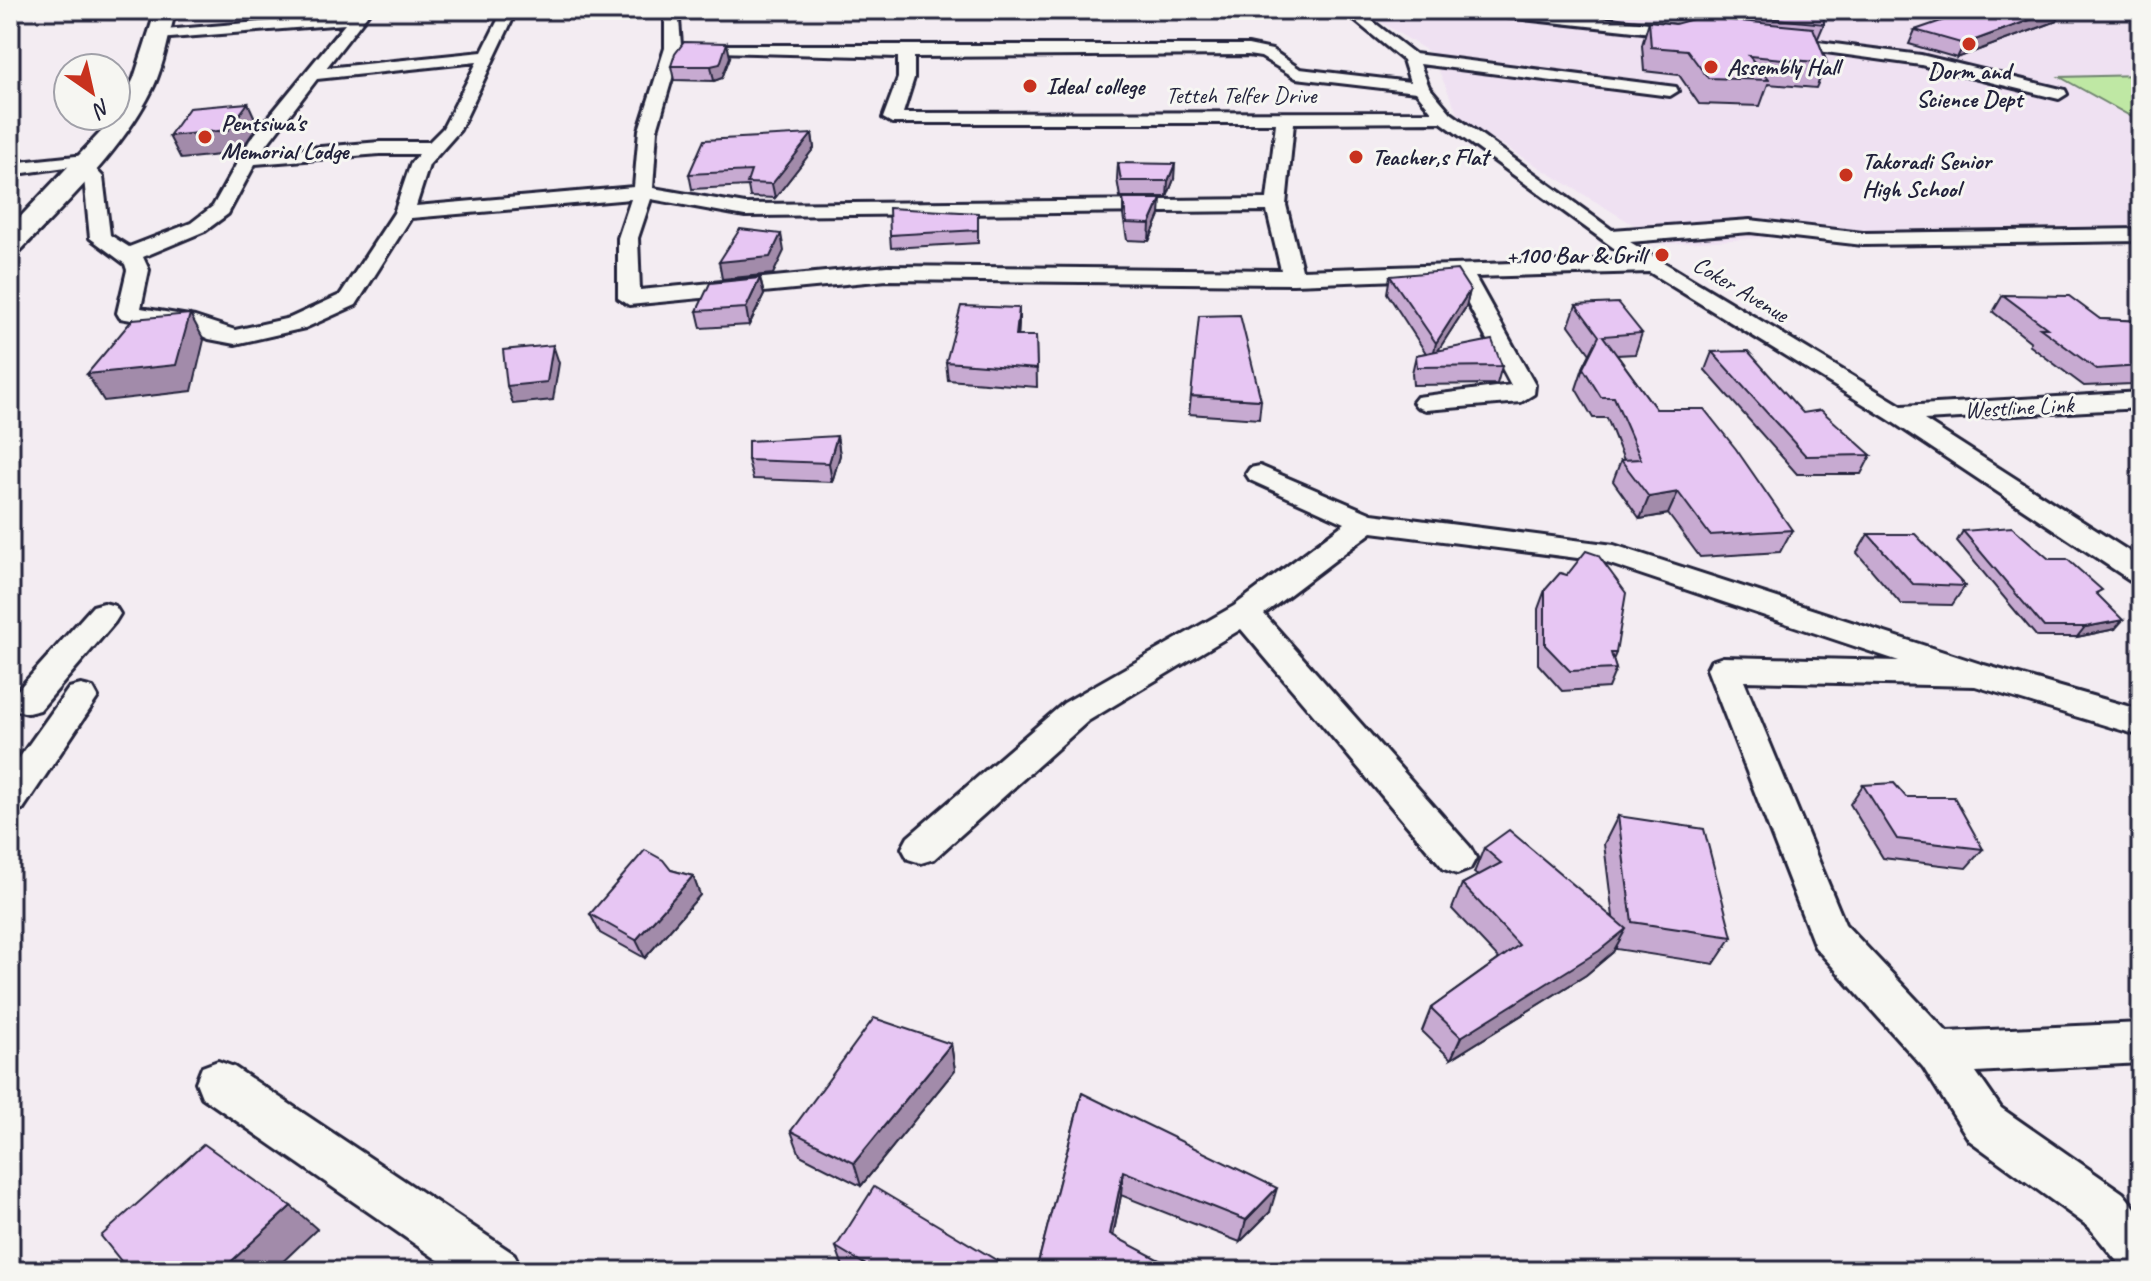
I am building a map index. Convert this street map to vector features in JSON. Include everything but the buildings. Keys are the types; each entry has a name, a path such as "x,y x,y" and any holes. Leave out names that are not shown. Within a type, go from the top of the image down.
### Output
{"highway":[{"path":"10,245 85,162 142,86 162,22"}],"street":[{"path":"10,169 85,162 93,177 100,238 128,255 135,261 138,270 126,309 128,313 195,324 224,337 250,335 297,323 348,300 362,283 404,213 416,170 451,130 510,10"},
{"path":"676,10 672,20 673,48 648,130 643,192 628,238 629,298 887,273 1293,277 1652,265"},
{"path":"1349,10 1410,58 1670,91"},
{"path":"1477,10 1703,34 1698,20 1683,15"},
{"path":"162,22 362,14"},
{"path":"128,255 212,218 221,210 246,159 362,14"},
{"path":"1766,41 1921,60 2059,94"},
{"path":"673,48 906,52 1248,50 1266,53 1296,73 1421,88"},
{"name":"Tetteh Telfer Drive","path":"906,52 906,78 892,118 1285,120 1445,117"},
{"path":"314,74 485,56"},
{"name":"Coker Avenue","path":"1410,58 1421,88 1445,117 1608,237 1897,414 2141,573"},
{"path":"1285,120 1276,205 1293,277"},
{"path":"246,159 380,148 433,148"},
{"path":"404,213 643,192 745,210 1276,205"},
{"path":"1608,237 1750,226 1863,239 2141,235"},
{"path":"1426,402 1521,394 1523,385 1461,271"},
{"name":"Westline Link","path":"1897,414 2141,400"},
{"path":"1260,474 1366,522 1604,552 1975,674 2141,723"},
{"path":"921,848 1076,712 1245,613 1366,522"},
{"path":"1245,613 1457,858"},
{"path":"19,702 104,614"},
{"path":"1975,674 1723,669 1829,935 1938,1053 1985,1124 2106,1210 2141,1253"},
{"path":"10,799 81,697 19,702"},
{"path":"1938,1053 2141,1043"},
{"path":"218,1082 497,1271"}],"shaded area":[{"name":"Takoradi Senior High School","path":"1361,10 2141,10 2141,230 1799,236 1665,244 1460,119 1431,53"}],"green space":[{"path":"2141,75 2141,122 2060,77"}],"place":[{"name":"Dorm and Science Dept","path":"1969,44"},
{"name":"Assembly Hall","path":"1711,67"},
{"name":"Ideal college","path":"1030,86"},
{"name":"Pentsiwa's Memorial Lodge","path":"205,137"},
{"name":"Teacher,s Flat","path":"1356,157"},
{"name":"Takoradi Senior High School","path":"1846,175"},
{"name":"+100 Bar & Grill","path":"1662,255"}]}
